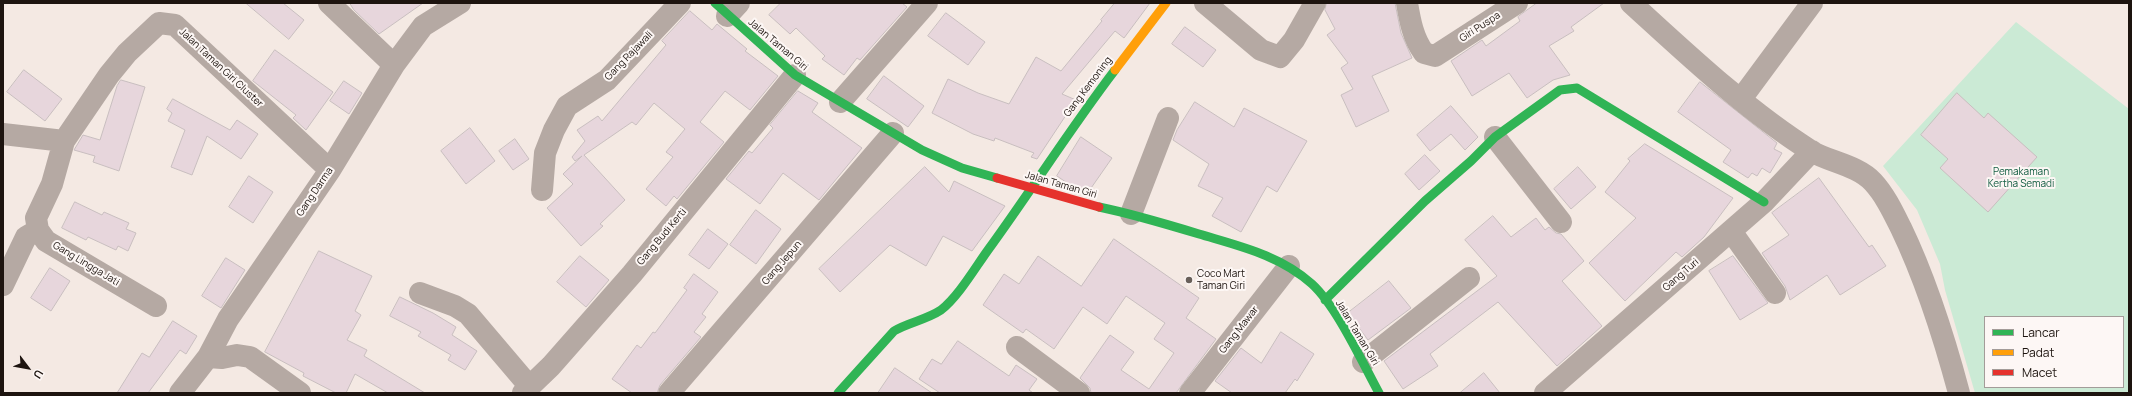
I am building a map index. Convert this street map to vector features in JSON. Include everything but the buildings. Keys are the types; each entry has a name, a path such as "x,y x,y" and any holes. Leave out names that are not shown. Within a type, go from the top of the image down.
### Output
{"street":[{"path":"329,3 394,65"},
{"name":"Gang Darma","path":"180,393 208,357 228,319 330,170 394,65 423,26 460,3"},
{"name":"Gang Rajawali","path":"542,190 545,153 554,130 567,106 607,80 680,3"},
{"path":"840,102 927,3"},
{"name":"Gang Kemoning","path":"838,393 894,331 904,325 929,317 942,309 958,292 1033,188 1074,124 1166,3"},
{"path":"1205,3 1261,50 1280,57 1294,40 1316,3"},
{"name":"Giri Puspa","path":"1407,3 1410,22 1417,44 1424,53 1435,56 1517,3"},
{"path":"1631,3 1699,65 1741,99 1812,151 1868,178 1891,209 1910,248 1924,283 1959,393"},
{"path":"1741,99 1812,3"},
{"name":"Jalan Taman Giri","path":"727,7 795,75 922,150 962,168 1080,202 1131,214 1262,253 1289,266 1313,285 1325,300 1380,393"},
{"name":"Jalan Taman Giri Cluster","path":"64,141 109,75 127,53 159,23 166,23 175,24 330,170"},
{"name":"Gang Budi Kerti","path":"533,389 551,366 632,274 795,75"},
{"path":"1325,300 1425,201 1471,161 1495,137 1560,90 1567,88 1577,88 1764,202"},
{"path":"1131,214 1168,118"},
{"name":"Gang Jepun","path":"669,393 893,133"},
{"path":"3,134 64,141 52,184 37,215 38,230 26,237 3,285"},
{"path":"1495,137 1561,222"},
{"name":"Gang Turi","path":"1545,393 1764,202 1812,151"},
{"name":"Gang Lingga Jati","path":"38,230 46,241 156,306"},
{"path":"1731,231 1775,293"},
{"name":"Gang Mawar","path":"1190,393 1289,266"},
{"path":"1363,362 1469,278"},
{"path":"420,293 455,306 468,314 533,389"},
{"path":"1017,347 1078,393"},
{"path":"208,357 222,358 237,355 250,357 300,393"}],"green space":[{"name":"Pemakaman Kertha Semadi","path":"2016,22 2129,109 2129,393 1975,393 1945,290 1940,264 1917,210 1883,166"}],"traffic: fast":[{"path":"715,3 795,75 922,150 962,168 997,178"},
{"path":"838,393 894,331 941,310 954,298 1115,70"},
{"path":"1325,300 1425,201 1471,161 1495,137 1560,90 1577,88 1764,202"},
{"path":"1099,207 1149,219 1244,247 1273,259 1300,274 1312,284 1331,306 1379,393"}],"traffic: slow":[{"path":"1115,70 1166,3"}],"traffic: jam":[{"path":"997,178 1099,207"}],"place":[{"name":"Coco Mart Taman Giri","path":"1189,280"}]}
